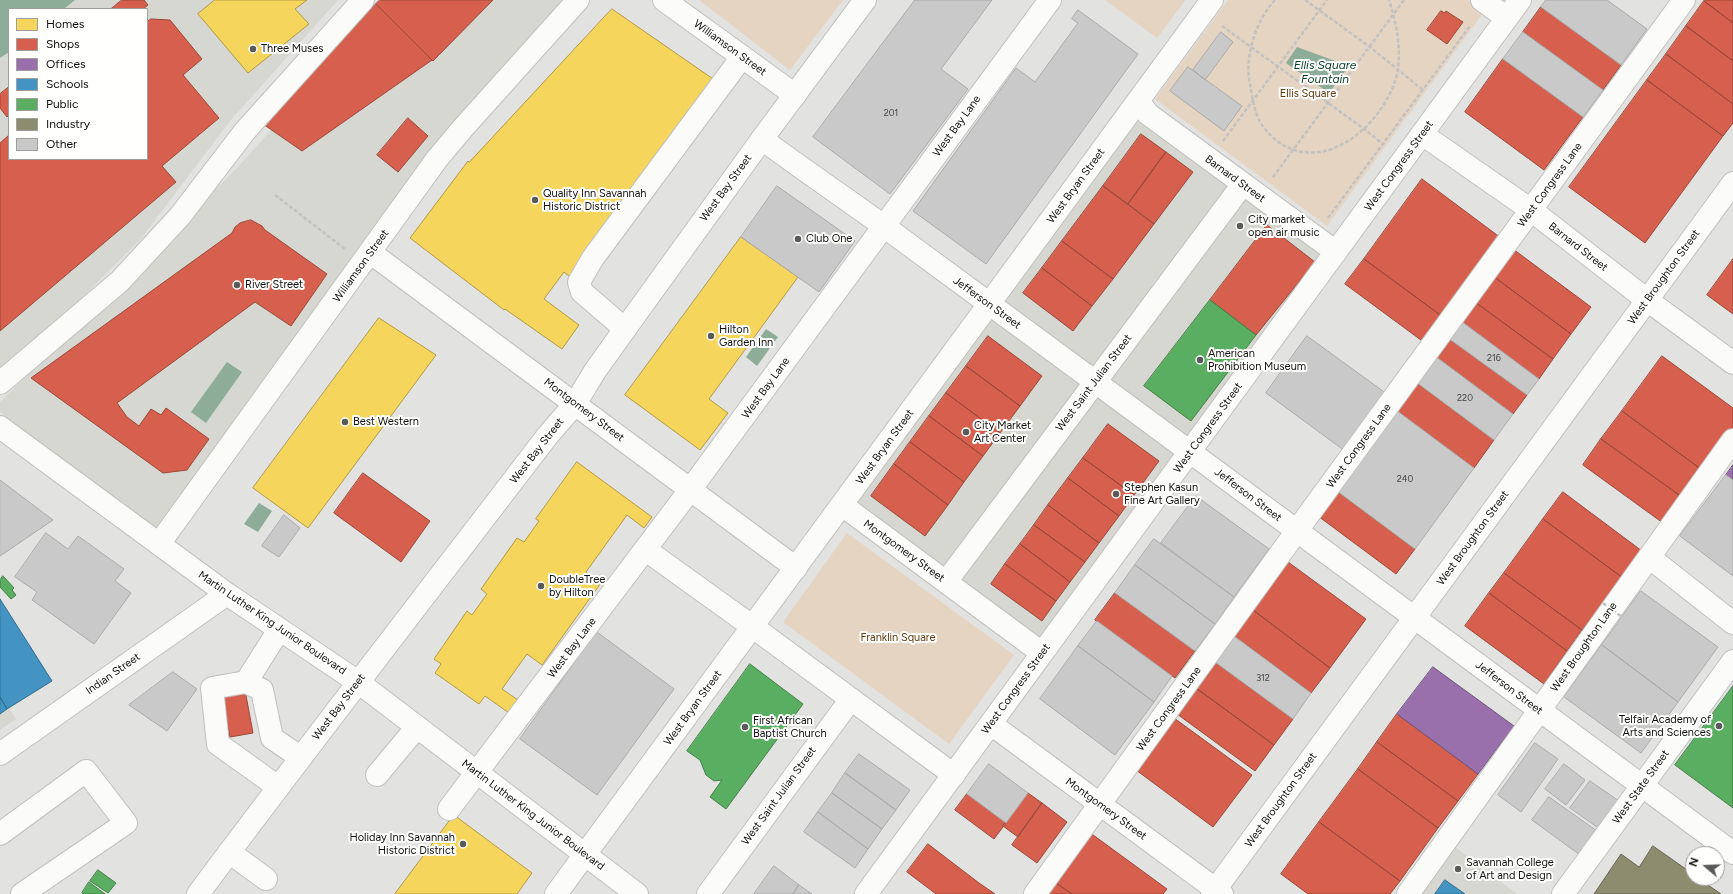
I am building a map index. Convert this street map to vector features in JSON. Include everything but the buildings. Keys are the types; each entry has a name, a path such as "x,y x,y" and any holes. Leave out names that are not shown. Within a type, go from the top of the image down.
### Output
{"street":[{"path":"0,383 120,281 180,216 245,131 363,0"},
{"name":"Williamson Street","path":"159,544 371,253 441,154 578,0"},
{"name":"Williamson Street","path":"664,0 795,95"},
{"name":"West Bay Street","path":"198,894 300,757 388,645 548,435 575,404 595,371 625,329 762,139 865,0"},
{"name":"West Bay Lane","path":"450,809 646,550 884,227 914,197 1050,0"},
{"name":"West Bryan Street","path":"556,894 1212,0"},
{"path":"1482,0 1507,18"},
{"name":"West Congress Street","path":"866,894 1520,0"},
{"name":"West Congress Lane","path":"1035,894 1101,805 1296,532 1684,0"},
{"path":"625,329 582,292 579,282 593,258 742,57"},
{"name":"Barnard Street","path":"1138,101 1148,114 1336,252"},
{"name":"Barnard Street","path":"1422,134 1531,210 1647,300 1733,362"},
{"name":"Jefferson Street","path":"762,139 990,304 1296,532 1415,617 1733,853"},
{"name":"West Broughton Street","path":"1217,892 1415,617 1733,183"},
{"name":"West Saint Julian Street","path":"946,582 1243,184"},
{"name":"Montgomery Street","path":"371,253 796,568"},
{"name":"Martin Luther King Junior Boulevard","path":"0,427 227,594 358,682 637,894"},
{"name":"West Broughton Lane","path":"1408,894 1733,440"},
{"name":"Montgomery Street","path":"842,505 1042,653"},
{"path":"646,550 954,775"},
{"path":"1649,556 1733,623"},
{"name":"Indian Street","path":"0,754 227,594"},
{"path":"246,682 280,630"},
{"name":"West State Street","path":"1563,894 1733,661"},
{"path":"278,787 218,744 212,688 246,682 262,690 272,738 300,757"},
{"name":"West Saint Julian Street","path":"708,894 850,699"},
{"name":"Montgomery Street","path":"991,724 1217,892"},
{"path":"377,775 416,727"},
{"path":"0,834 86,771 126,823 22,894"},
{"path":"230,852 266,879"}],"path":[{"path":"1275,0 1268,8 1259,25 1251,47 1248,76 1259,120 1272,137 1282,145 1305,153 1323,152 1337,147 1364,129 1377,114 1390,93 1398,69 1399,42 1394,14 1389,0"},
{"path":"1305,0 1370,47 1423,90"},
{"path":"1229,146 1222,141 1327,0"},
{"path":"1276,182 1272,179 1404,0"},
{"path":"1326,221 1474,20"},
{"path":"1216,23 1364,129 1382,144"},
{"path":"275,195 348,252"},
{"path":"1603,603 1622,618"}],"shaded area":[{"path":"75,0 338,0 230,121 140,240 0,379 0,58 8,53 8,160 148,160 148,8 65,8"},
{"name":"River Street","path":"388,0 573,0 159,544 0,412 0,402 237,168"},
{"path":"1134,119 1321,255 1042,639 856,503"},
{"path":"0,694 16,719 0,730"},
{"name":"Savannah College of Art and Design","path":"1451,844 1517,894 1413,894"}],"green space":[{"path":"699,0 843,0 790,70"},
{"path":"1105,0 1185,0 1185,1 1157,38"},
{"name":"Ellis Square","path":"1228,0 1468,0 1484,12 1327,226 1155,99"},
{"name":"Franklin Square","path":"847,533 1014,655 949,744 783,622"}],"water":[{"path":"0,0 75,0 65,8 8,8 8,53 0,58"},
{"name":"Ellis Square Fountain","path":"1297,47 1349,66 1329,93 1286,63"},
{"path":"766,329 778,337 757,366 746,357"},
{"path":"227,362 242,372 206,423 191,412"},
{"path":"259,503 272,511 258,532 244,524"}],"place":[{"name":"Three Muses","path":"253,49"},
{"name":"Quality Inn Savannah Historic District","path":"535,200"},
{"name":"City market open air music","path":"1240,226"},
{"name":"Club One","path":"798,239"},
{"name":"River Street","path":"237,285"},
{"name":"Hilton Garden Inn","path":"711,336"},
{"name":"American Prohibition Museum","path":"1200,360"},
{"name":"Best Western","path":"345,422"},
{"name":"City Market Art Center","path":"966,432"},
{"name":"Stephen Kasun Fine Art Gallery","path":"1116,494"},
{"name":"DoubleTree by Hilton","path":"541,586"},
{"name":"Telfair Academy of Arts and Sciences","path":"1719,726"},
{"name":"First African Baptist Church","path":"745,727"},
{"name":"Holiday Inn Savannah Historic District","path":"463,844"},
{"name":"Savannah College of Art and Design","path":"1458,869"}]}
